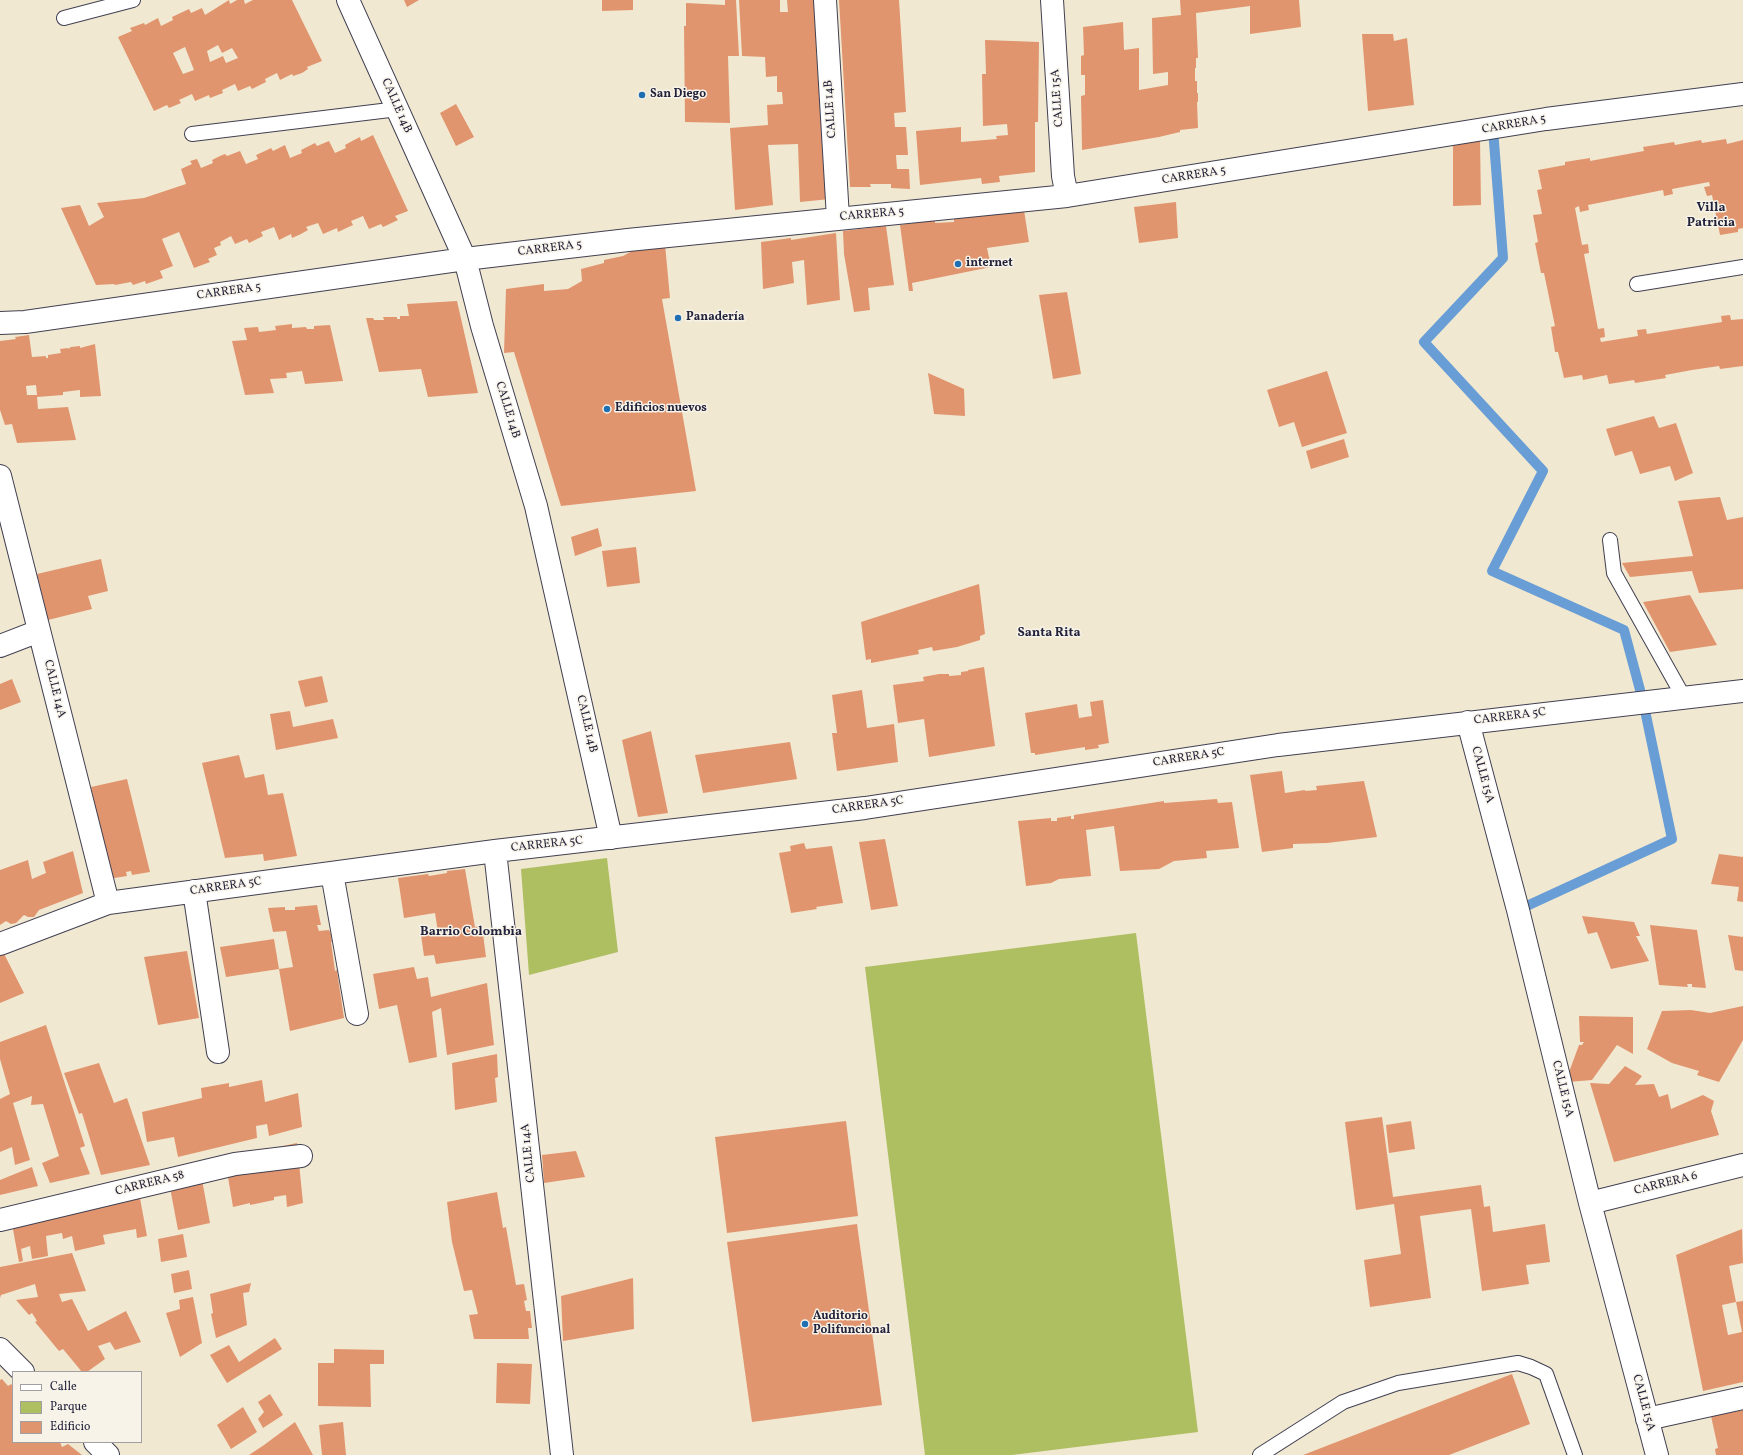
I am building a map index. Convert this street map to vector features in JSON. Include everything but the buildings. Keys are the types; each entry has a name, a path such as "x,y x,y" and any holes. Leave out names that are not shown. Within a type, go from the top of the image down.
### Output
{"street":[{"name":"CALLE 14B","path":"348,0 465,259 482,326 536,506 611,838"},
{"name":"CALLE 14B","path":"825,0 838,218"},
{"name":"CALLE 15A","path":"1052,0 1063,176 1067,196"},
{"name":"CARRERA 5","path":"0,323 25,322 465,259 838,218 1067,196 1546,119 1743,94"},
{"name":"CALLE 14A","path":"0,476 108,903"},
{"path":"0,646 39,631"},
{"name":"CARRERA 5C","path":"0,944 108,903 495,851 865,808 1278,745 1683,696 1743,691"},
{"name":"CALLE 15A","path":"1468,722 1518,910 1590,1203 1657,1455"},
{"name":"CALLE 14A","path":"495,851 562,1455"},
{"path":"332,873 358,1014"},
{"path":"194,891 218,1052"},
{"name":"CARRERA 58","path":"0,1220 234,1164 301,1156"},
{"name":"CARRERA 6","path":"1590,1203 1743,1165"},
{"path":"0,1349 22,1371"},
{"path":"1647,1419 1743,1398"},
{"path":"96,1443 108,1455"}],"lane":[{"path":"64,18 133,0"},
{"path":"192,134 398,109"},
{"path":"1637,284 1743,268"},
{"path":"1610,540 1614,573 1683,696"},
{"path":"1260,1455 1343,1402 1398,1383 1518,1363 1546,1374 1575,1455"}],"green space":[{"path":"607,858 618,952 529,975 521,869"},
{"path":"1136,933 1198,1432 1012,1455 925,1455 865,967"}],"waterway":[{"path":"1493,129 1503,258 1424,342 1543,471 1492,571 1624,630 1643,701 1672,839 1518,910"}],"place":[{"name":"San Diego","path":"642,95"},
{"name":"internet","path":"958,264"},
{"name":"Panadería","path":"678,318"},
{"name":"Edificios nuevos","path":"607,409"},
{"name":"Auditorio Polifuncional","path":"805,1324"}],"district":[{"name":"Villa Patricia","path":"1711,216"},
{"name":"Santa Rita","path":"1049,634"},
{"name":"Barrio Colombia","path":"471,933"}]}
